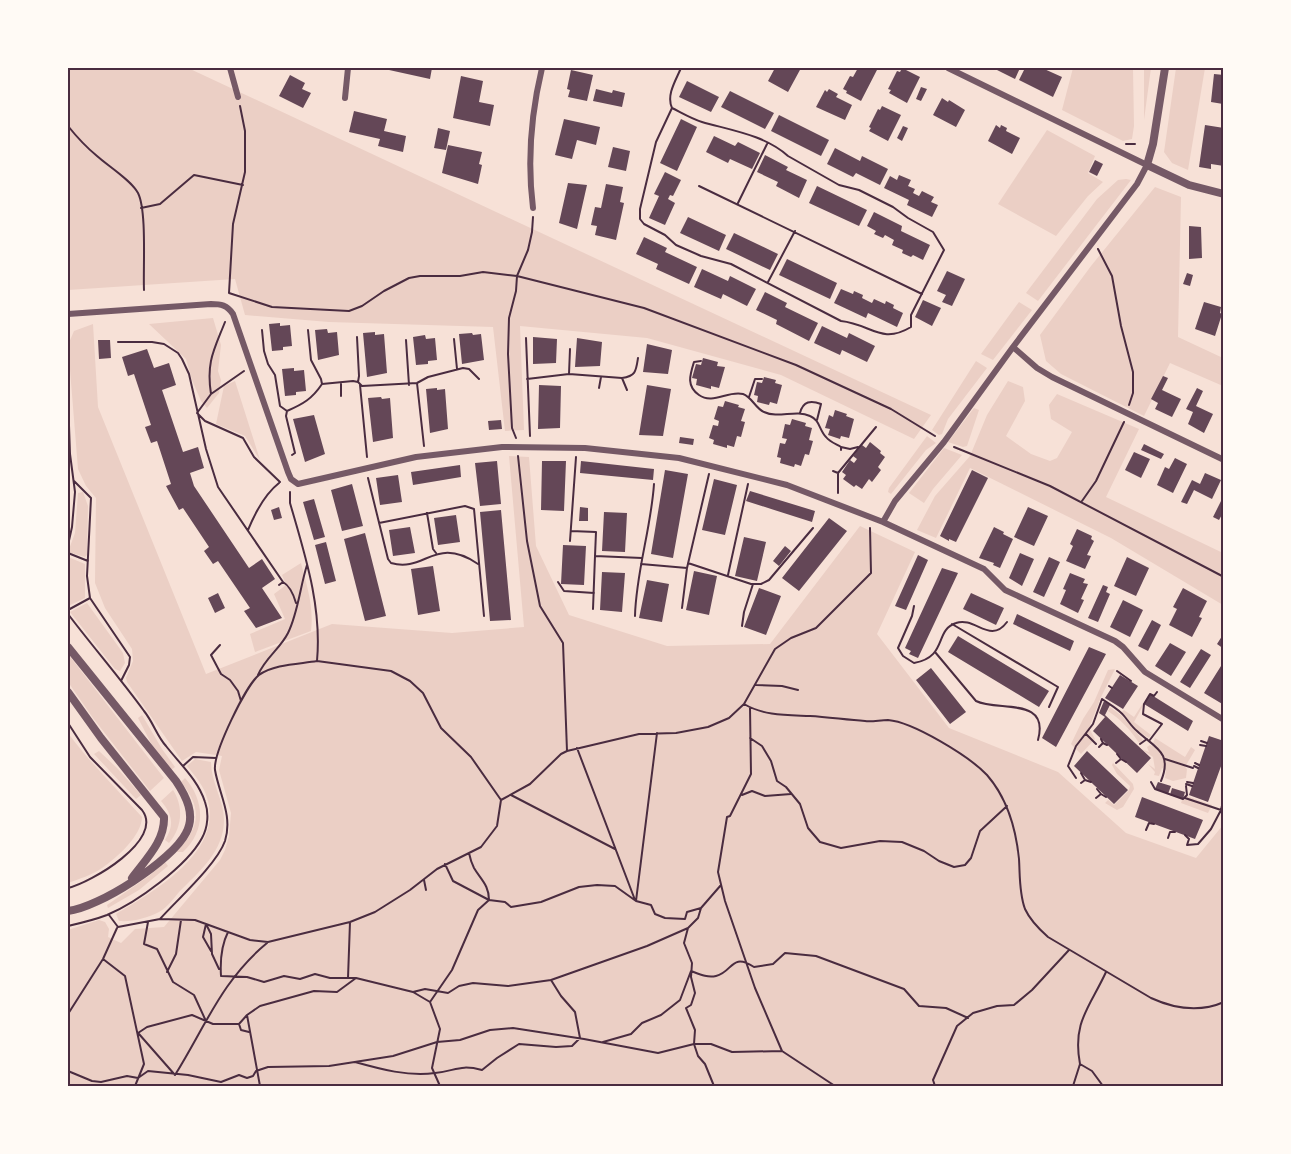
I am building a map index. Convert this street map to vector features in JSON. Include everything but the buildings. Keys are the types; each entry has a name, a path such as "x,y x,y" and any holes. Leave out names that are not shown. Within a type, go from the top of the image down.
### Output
{"street":[{"path":"230,68 238,97"},
{"path":"345,98 348,68"},
{"path":"533,208 530,152 532,117 542,68"},
{"path":"952,68 1189,185 1224,194"},
{"path":"883,522 895,501 944,442 1137,184 1147,165 1153,144 1165,68"},
{"path":"68,314 220,304 229,308 288,472 291,479 298,484 377,465 445,453 502,447 569,447 679,458 747,474 818,495 883,522 984,569 1005,590 1115,641 1145,672 1224,720"},
{"path":"1013,347 1037,368 1052,377 1224,460"},
{"path":"68,647 176,781 187,798 190,817 186,833 170,854 127,886 102,901 68,912"},
{"path":"68,692 101,738 164,817 164,829 159,842 127,886"}],"path":[{"path":"672,108 656,142 640,209 640,219 644,224 676,245 701,256 731,264 841,321 854,322 886,336 902,333 911,327 912,315 944,250 933,232 893,207 859,190 839,185 745,133 701,122 672,108 669,102 671,92 681,68"},
{"path":"238,97 245,130 245,172 231,233 229,293 272,307 349,311 362,306 409,278 460,276 483,272 518,276 644,308 796,365 891,409 940,440"},
{"path":"68,126 137,192 143,229 144,290"},
{"path":"738,203 767,144"},
{"path":"141,208 160,204 194,175 243,185"},
{"path":"699,186 922,294"},
{"path":"516,439 512,433 508,354 509,318 518,276 532,232 533,208"},
{"path":"768,282 795,231"},
{"path":"1082,501 1096,481 1110,453 1127,414 1133,393 1133,372 1121,326 1112,276 1098,249"},
{"path":"212,394 209,367 213,349 226,319"},
{"path":"262,330 264,351 275,375 278,407 287,411 306,403 322,384 312,360 308,330"},
{"path":"357,337 359,383 367,457"},
{"path":"526,338 530,436"},
{"path":"454,339 457,369"},
{"path":"406,340 409,384"},
{"path":"118,342 164,344 178,353 189,374 206,449 218,487 283,582 286,583 297,603"},
{"path":"568,374 570,349"},
{"path":"527,379 568,374 622,378 633,376 638,358"},
{"path":"700,361 694,362 689,381 694,391 703,398 714,399 740,394 749,397 763,411 774,415 811,416 817,420 828,440 841,448 858,447"},
{"path":"264,366 268,364"},
{"path":"197,413 212,394 230,379 251,367"},
{"path":"322,384 354,381 362,386 409,384 457,369 470,369 479,379"},
{"path":"599,387 601,377"},
{"path":"622,378 627,390"},
{"path":"749,397 755,379 762,379"},
{"path":"417,383 424,446"},
{"path":"341,384 341,396"},
{"path":"68,397 70,454 74,481 72,527 68,545"},
{"path":"701,404 703,398"},
{"path":"800,414 801,407 805,403 816,402 821,404 817,420"},
{"path":"287,411 286,416 295,453 292,456"},
{"path":"197,413 205,421 243,438 255,457 280,483 272,489 253,516 248,530"},
{"path":"772,421 774,415"},
{"path":"838,493 838,473 876,427"},
{"path":"947,444 1082,501 1224,577"},
{"path":"518,454 527,542 540,606 563,643 567,751"},
{"path":"570,541 576,455"},
{"path":"833,471 838,473"},
{"path":"682,608 688,563 710,472"},
{"path":"367,476 388,559 391,563 420,561 436,553 459,553 479,565"},
{"path":"74,481 91,498 87,576 90,598 129,657 129,665 121,681"},
{"path":"728,576 749,481"},
{"path":"635,616 636,595 652,509 654,484"},
{"path":"291,492 290,503 307,562 316,611 317,661"},
{"path":"379,523 465,506 474,509 484,616"},
{"path":"427,513 433,549 436,553"},
{"path":"501,800 530,784 567,751 639,734 676,733 708,728 729,718 744,704 775,649 791,638 816,628 870,573 870,525"},
{"path":"688,563 753,584 761,584 769,580 813,528"},
{"path":"571,531 596,532 594,609"},
{"path":"68,553 88,561"},
{"path":"595,556 642,558"},
{"path":"257,678 262,666 287,634 293,621 307,562"},
{"path":"641,564 687,568"},
{"path":"279,585 283,582"},
{"path":"558,582 564,591 594,593"},
{"path":"742,626 753,584"},
{"path":"68,610 90,598"},
{"path":"914,606 898,648 909,661 914,663 927,660 935,652 952,624 964,622 996,631 1002,629 1007,622"},
{"path":"952,624 1058,687 1049,707"},
{"path":"220,645 211,655 220,674 230,680 238,691 241,702"},
{"path":"935,652 976,702 984,705 1013,706 1029,712 1040,721 1038,740"},
{"path":"117,927 160,919 195,920 250,940 268,942 351,922 375,912 445,864 481,847 497,826 501,800 471,757 441,728 423,693 410,681 391,671 317,661 280,667 260,674 251,684 216,758 216,771 228,813 225,841 214,859 160,919"},
{"path":"1117,671 1129,680"},
{"path":"755,685 782,686 798,690"},
{"path":"1140,744 1148,740 1162,724 1143,714 1144,704 1150,694 1154,696 1159,690"},
{"path":"1076,778 1068,766 1076,746 1093,724 1102,699 1113,705 1161,751 1165,759 1161,781"},
{"path":"744,704 769,714 834,717 864,722 888,720 922,733 957,752 976,765 998,789 1007,806 1014,833 1025,909 1038,929 1168,1006 1196,1009 1224,1002"},
{"path":"750,708 751,774 730,816 727,817 718,872 755,988 782,1051 835,1086"},
{"path":"68,725 90,757 146,815 146,828 126,855 90,880 68,888"},
{"path":"636,901 657,733"},
{"path":"1086,734 1097,745 1103,743"},
{"path":"750,738 762,746 771,761 777,782 800,804 808,828 820,842 841,848 880,841 902,842 954,867 965,865 971,858 980,831 1007,806"},
{"path":"1101,738 1107,745"},
{"path":"1201,743 1206,745"},
{"path":"577,748 636,901"},
{"path":"1118,754 1125,762"},
{"path":"183,766 193,757 216,758"},
{"path":"1116,763 1121,759"},
{"path":"1165,759 1199,766"},
{"path":"1081,773 1085,780 1091,782"},
{"path":"1081,783 1085,780"},
{"path":"1151,782 1155,789 1221,810"},
{"path":"1185,798 1186,784 1192,785"},
{"path":"1097,789 1106,797"},
{"path":"740,795 752,791 765,796 791,794"},
{"path":"1096,798 1101,794"},
{"path":"511,795 616,850"},
{"path":"1185,835 1189,839 1187,845 1198,844 1211,829 1221,810 1224,796"},
{"path":"1221,810 1224,821"},
{"path":"1145,820 1154,824"},
{"path":"1146,830 1149,823"},
{"path":"1167,829 1175,832"},
{"path":"1168,838 1170,832"},
{"path":"430,1002 435,991 452,970 478,910 489,900 489,891 474,868 469,853"},
{"path":"445,864 453,880 489,900 505,902 511,907 541,902 579,887 597,885 615,886 636,901 651,905 655,914 672,919 685,919 687,912 701,908"},
{"path":"424,880 426,890"},
{"path":"413,992 425,989 448,993 459,986 473,983 508,986 551,980 647,946 688,928 698,918 701,908 721,885"},
{"path":"108,915 117,927"},
{"path":"167,972 176,954 181,920"},
{"path":"148,922 144,944 157,949 173,982 194,995 205,1019"},
{"path":"348,978 351,922"},
{"path":"206,924 203,937 221,976 247,976 264,982 284,976 300,979 315,974 330,978 356,978 413,992 430,1002 440,1029 432,1068 440,1086"},
{"path":"206,924 211,934 212,954"},
{"path":"68,1014 103,959 117,927"},
{"path":"688,928 684,943 692,963 695,993 691,1005 686,1008 695,1030 694,1044 698,1056 705,1064 714,1086"},
{"path":"221,972 220,961 228,932"},
{"path":"175,1075 205,1019 234,976 248,958 268,942"},
{"path":"935,1086 933,1080 957,1026 974,1013 997,1006 1014,1005 1032,990 1070,950"},
{"path":"692,971 707,977 718,976 735,962 746,962 754,967 773,964 785,953 816,956 904,989 919,1006 946,1008 968,1018"},
{"path":"103,959 125,976 144,1064 135,1086"},
{"path":"1073,1086 1080,1064 1076,1046 1080,1022 1107,970"},
{"path":"602,1042 631,1034 642,1023 661,1015 680,1000 692,971"},
{"path":"138,1033 147,1027 192,1015 213,1024 239,1024 260,1006 314,991 337,992 356,978"},
{"path":"551,980 575,1012 580,1038"},
{"path":"247,1015 260,1086"},
{"path":"239,1024 241,1030 249,1032"},
{"path":"68,1071 92,1081 101,1082 127,1076 138,1078 148,1071 175,1075 188,1074 221,1082 239,1075 247,1078 267,1067 329,1066 393,1056 437,1042 460,1040 490,1030 513,1028 658,1053 694,1044 711,1044 732,1052 782,1051"},
{"path":"138,1033 175,1075"},
{"path":"354,1062 414,1074 435,1074 467,1066 482,1070 519,1044 572,1046 580,1038"},
{"path":"1080,1064 1092,1071 1103,1086"}],"shaded area":[{"path":"68,68 188,68 931,415 914,439 781,375 647,338 520,326 524,430 505,431 493,327 329,322 245,315 235,279 68,290"},
{"path":"1073,68 1133,68 1134,126 1132,139 1123,141 1062,110"},
{"path":"1144,68 1151,68 1144,120"},
{"path":"1176,68 1205,68 1188,170 1172,163 1164,152"},
{"path":"1047,130 1095,156 1088,173 1103,182 1088,196 1056,236 998,204"},
{"path":"1118,180 1131,180 1038,301 1026,293 1097,199"},
{"path":"1155,187 1181,197 1178,337 1223,358 1223,386 1170,363 1144,416 1061,374 1046,361 1040,335 1091,266"},
{"path":"1019,302 1032,310 993,360 981,354"},
{"path":"213,318 221,345 218,371 221,380 219,393 207,408 201,401 192,380 186,359 149,324"},
{"path":"93,324 98,407 206,674 332,624 452,633 524,627 509,456 529,457 536,546 569,615 667,646 770,644 860,526 915,552 877,634 949,728 1058,772 1126,833 1196,858 1223,825 1223,1086 68,1086 68,930 99,920 105,922 109,929 108,937 121,943 135,929 164,927 220,860 229,836 231,813 219,770 222,756 196,752 182,761 127,682 126,678 133,661 132,649 105,608 95,583 96,498 86,486 78,469 68,345 74,331"},
{"path":"976,361 987,368 948,419 942,434 939,435 932,430"},
{"path":"235,381 260,460 245,436 216,424 224,386"},
{"path":"1008,381 1023,387 1025,401 1006,436 1031,454 1050,461 1057,458 1072,432 1051,419 1049,405 1057,394 1139,429 1106,497 1223,553 1223,605 1111,538 970,468 936,538 917,530 935,496 970,456 987,415"},
{"path":"974,408 979,410 967,446 963,447 948,442"},
{"path":"927,436 936,443 926,450 891,494 888,492 889,488"},
{"path":"944,448 962,455 924,503 909,493"},
{"path":"83,492 88,506 87,555 85,557 68,552 75,533 78,493"},
{"path":"68,557 85,564 85,598 68,606"},
{"path":"301,563 311,605 311,631 255,652 250,634 285,619 274,594 286,585 282,575"},
{"path":"87,603 123,653 125,663 120,671 115,669 70,612"},
{"path":"68,654 164,778 150,791 68,682"},
{"path":"1115,669 1089,728 1095,739 1081,754 1071,744 1108,670"},
{"path":"1143,703 1134,722 1151,735 1149,738 1137,731 1122,712 1124,710 1134,717"},
{"path":"1110,707 1122,716 1143,740 1139,743 1125,725 1108,711"},
{"path":"142,715 175,767 171,770 153,747 138,718"},
{"path":"68,733 142,817 138,831 128,846 115,858 94,873 68,883"},
{"path":"1155,738 1185,757 1191,747 1195,750 1185,767 1187,769 1186,778 1173,781 1165,778 1166,770 1162,768 1159,776 1154,775 1155,772 1148,764 1155,769 1153,757 1141,749 1149,752 1147,747 1152,746"},
{"path":"99,751 141,795 136,799 94,754"},
{"path":"195,759 211,762 224,820 220,842 202,869 165,908 145,918 119,921 116,914 166,882 182,868 196,852 206,835 210,817 206,794 187,766"},
{"path":"1113,763 1133,784 1134,789 1123,807 1117,810 1105,803 1108,800 1114,805 1129,790 1130,786 1117,774"},
{"path":"185,778 192,787 199,806 199,825 191,843 183,852 176,852 190,835 196,818 193,801 181,782"},
{"path":"173,790 179,803 180,817 177,831 169,843 165,840 171,820 168,810 161,801"},
{"path":"1184,795 1212,805 1208,813 1181,803"},
{"path":"165,862 168,866 139,890 108,908 107,905"}]}
